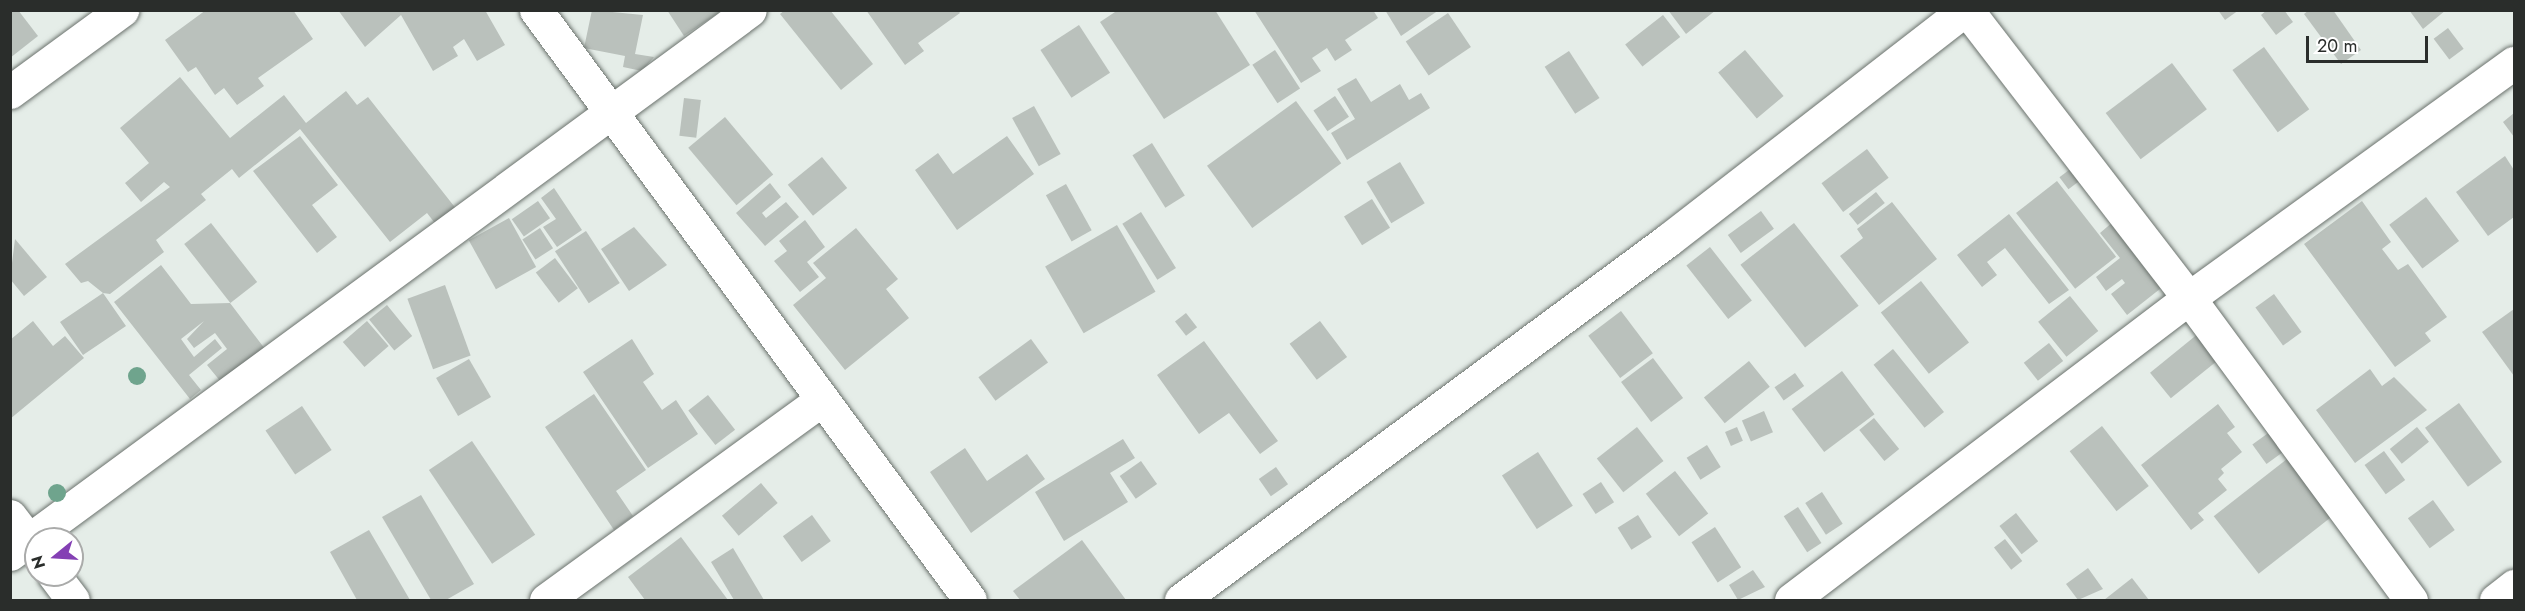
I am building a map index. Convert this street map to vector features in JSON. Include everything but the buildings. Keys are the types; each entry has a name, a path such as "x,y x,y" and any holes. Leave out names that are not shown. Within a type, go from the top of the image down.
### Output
{"street":[{"path":"10,92 122,10"},
{"path":"536,10 820,401 970,600"},
{"path":"22,540 612,114 750,10"},
{"path":"1181,600 1668,240 1966,10 2189,298 2411,600"},
{"path":"1791,600 2189,298 2514,63"},
{"path":"546,600 820,401"},
{"path":"2496,600 2514,585"},
{"path":"63,587 73,600"}]}
